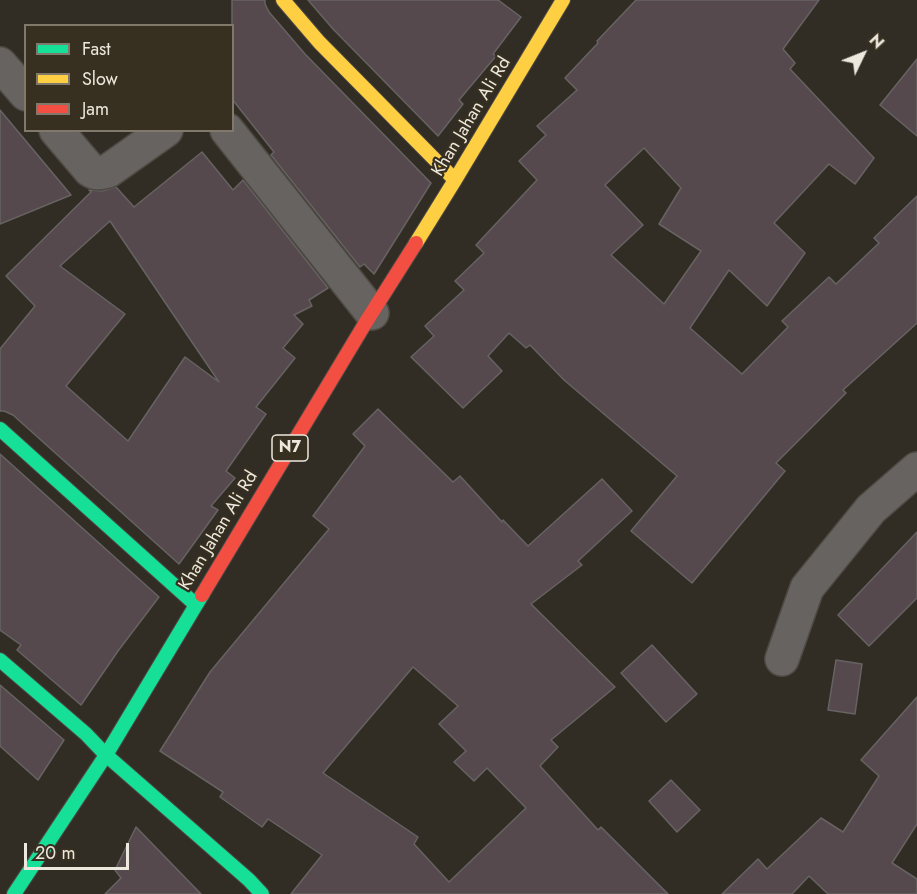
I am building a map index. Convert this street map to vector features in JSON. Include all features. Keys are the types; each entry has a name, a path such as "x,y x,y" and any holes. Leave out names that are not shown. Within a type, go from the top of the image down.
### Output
{"main road":[{"path":"283,0 320,42 455,180"},
{"name":"Khan Jahan Ali Rd","path":"14,894 106,755 563,0"},
{"path":"0,429 196,605"},
{"path":"0,660 262,894"}],"street":[{"path":"0,64 24,92"},
{"path":"58,132 95,173 108,171 163,132"},
{"path":"229,132 372,313"},
{"path":"782,659 807,588 871,509 917,469"}],"building":[{"path":"232,0 265,0 269,12 305,54 431,183 374,274 364,264 360,267 271,155 274,152 234,102 234,24 232,24"},
{"path":"308,0 498,0 521,17 493,54 496,56 459,100 463,104 438,136 333,29"},
{"path":"636,0 819,0 783,49 795,63 790,69 874,158 855,184 829,164 774,223 805,253 767,306 729,270 690,328 742,374 788,327 782,321 829,277 836,284 879,243 874,238 917,196 917,323 843,390 846,393 776,463 785,471 692,583 631,531 677,476 564,380 530,345 526,348 509,333 488,356 502,371 463,408 411,357 434,336 425,326 464,290 455,281 484,253 476,245 537,180 519,161 546,135 537,126 577,90 565,78 598,43 597,41","holes":["644,148 681,188 659,224 701,251 664,304 611,255 643,225 605,185"]},
{"path":"917,59 917,136 880,105"},
{"path":"0,110 71,195 0,224"},
{"path":"202,152 233,190 243,180 328,288 309,300 312,306 294,315 303,324 283,348 295,358 256,407 266,414 226,471 235,478 211,506 218,510 179,564 13,415 0,411 0,349 35,306 6,276 91,192 89,190 102,191 116,187 134,207","holes":["110,221 219,382 185,357 128,441 66,386 125,314 60,266"]},
{"path":"378,409 453,482 460,476 502,522 503,520 528,546 602,479 632,511 578,561 582,565 531,604 615,687 551,740 558,747 540,766 598,830 601,827 668,894 291,894 322,855 268,819 262,827 220,797 223,792 160,751 210,672 329,529 313,516 365,446 353,434","holes":["413,667 458,706 439,724 466,751 454,762 474,781 487,768 526,808 449,882 414,844 418,837 323,773"]},
{"path":"0,454 159,597 81,705 17,650 21,645 0,630"},
{"path":"917,532 917,598 869,646 838,615"},
{"path":"652,645 697,694 666,722 621,673"},
{"path":"836,660 862,664 855,714 828,710"},
{"path":"0,685 64,740 38,780 0,746"},
{"path":"917,697 917,824 892,863 917,879 917,894 828,894 809,876 792,894 722,894 758,859 767,869 821,818 843,832 879,776 861,760"},
{"path":"671,780 700,810 677,832 649,801"},
{"path":"136,827 201,894 105,894 121,878 115,870"}],"traffic: fast":[{"path":"0,429 196,605"},
{"path":"14,894 106,755 202,595"},
{"path":"0,660 86,734 106,755 249,880 262,894"}],"traffic: slow":[{"path":"283,0 319,42 455,180"},
{"path":"416,243 563,0"}],"traffic: jam":[{"path":"202,595 416,243"}]}
